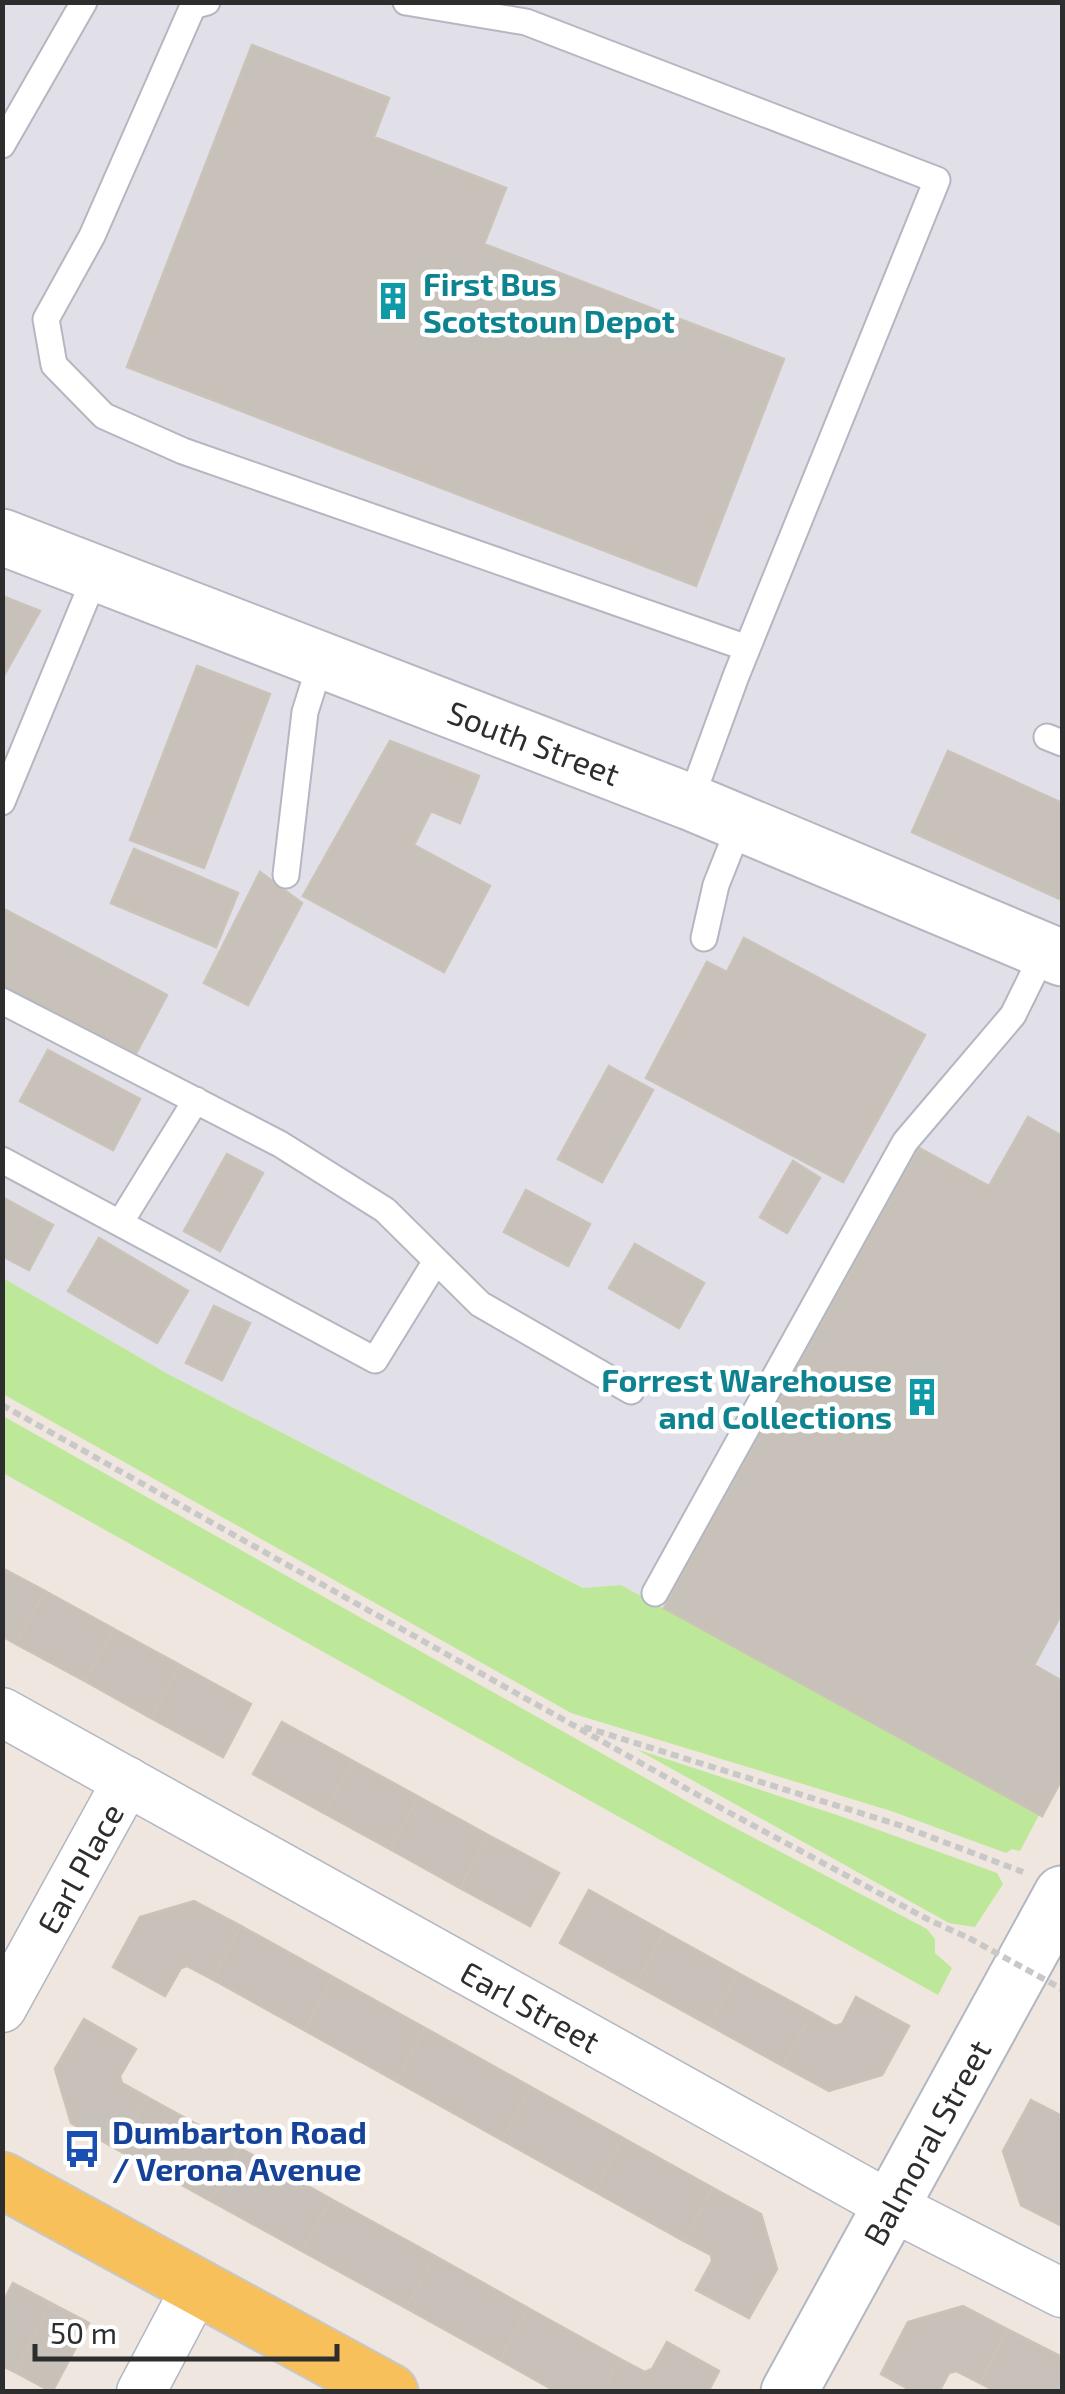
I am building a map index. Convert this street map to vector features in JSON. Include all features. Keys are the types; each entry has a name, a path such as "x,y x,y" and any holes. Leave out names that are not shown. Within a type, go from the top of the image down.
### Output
{"main road":[{"path":"2,2180 386,2387"}],"street":[{"name":"South Street","path":"2,537 741,822 1054,954"},
{"name":"Earl Street","path":"2,1712 891,2206 1062,2294"},
{"name":"Earl Place","path":"2,2008 17,1949 127,1781"},
{"name":"Balmoral Street","path":"790,2392 891,2206 1047,1885"},
{"path":"140,2392 198,2284"}],"lane":[{"path":"2,145 84,2"},
{"path":"207,2 193,6 92,236 46,319 54,365 104,416 183,451 747,648"},
{"path":"406,2 526,22 937,180 747,648 690,802"},
{"path":"2,802 97,572"},
{"path":"286,875 304,712 322,658"},
{"path":"704,938 716,885 741,822"},
{"path":"655,1592 905,1142 1013,1014 1054,954"},
{"path":"2,1001 280,1144 385,1210 480,1304 631,1391"},
{"path":"120,1223 196,1100"},
{"path":"2,1160 375,1360 436,1261"}],"path":[{"path":"2,1406 568,1722 1062,1990"},
{"path":"568,1722 899,1825 1047,1885"}],"shaded area":[{"path":"3,3 1062,3 1062,1779 1042,1816 621,1585 584,1588 168,1374 3,1278"}],"green space":[{"path":"3,1278 168,1374 583,1588 621,1585 1039,1815 1020,1851 1012,1849 1006,1853 891,1811 571,1713 3,1394"},
{"path":"3,1416 720,1820 927,1929 935,1939 935,1953 952,1968 938,1995 3,1473"},
{"path":"636,1749 997,1873 1003,1884 975,1927 949,1923"}],"building":[{"name":"First Bus Scotstoun Depot","path":"252,45 389,98 374,137 506,188 484,244 784,359 696,586 127,367"},
{"path":"2,596 40,611 2,679"},
{"path":"197,666 270,694 204,868 130,840"},
{"path":"390,741 479,776 460,823 431,811 414,845 490,886 444,972 303,896"},
{"path":"948,751 1062,803 1062,900 912,832"},
{"path":"134,849 238,893 216,947 111,903"},
{"path":"260,872 302,903 248,1005 204,983"},
{"path":"4,909 167,995 132,1061 2,993"},
{"path":"744,938 925,1035 843,1182 646,1078 707,962 727,972"},
{"path":"48,1050 140,1099 113,1150 20,1101"},
{"path":"609,1066 653,1090 602,1182 558,1159"},
{"name":"Forrest Warehouse and Collections","path":"1028,1117 1062,1136 1062,1613 1034,1665 1062,1681 1062,1779 1042,1816 664,1608 919,1148 989,1186"},
{"path":"227,1154 263,1173 220,1251 184,1231"},
{"path":"793,1161 820,1178 787,1233 760,1217"},
{"path":"526,1190 590,1224 568,1266 504,1232"},
{"path":"2,1197 53,1225 29,1270 2,1256"},
{"path":"99,1238 188,1291 157,1343 68,1291"},
{"path":"635,1244 704,1283 679,1328 609,1288"},
{"path":"214,1306 250,1323 222,1380 186,1363"},
{"path":"2,1568 45,1591 16,1644 2,1636"},
{"path":"45,1591 114,1629 85,1681 16,1644"},
{"path":"114,1629 180,1665 151,1718 85,1681"},
{"path":"180,1665 251,1704 223,1757 151,1718"},
{"path":"282,1722 353,1761 324,1813 253,1774"},
{"path":"353,1761 419,1797 390,1849 324,1813"},
{"path":"419,1797 488,1835 460,1888 390,1849"},
{"path":"488,1835 559,1873 530,1926 460,1888"},
{"path":"589,1890 664,1932 636,1985 560,1943"},
{"path":"194,1901 241,1926 212,1979 187,1966 181,1968 165,1996 113,1967 140,1917"},
{"path":"241,1926 333,1977 304,2030 212,1979"},
{"path":"664,1932 738,1973 709,2025 636,1985"},
{"path":"738,1973 812,2013 783,2066 709,2025"},
{"path":"333,1977 425,2028 396,2081 304,2030"},
{"path":"856,1997 909,2026 882,2075 829,2091 783,2066 812,2013 835,2026 842,2024"},
{"path":"84,2019 136,2049 120,2076 122,2083 147,2097 118,2150 71,2123 55,2069"},
{"path":"425,2028 531,2087 502,2140 396,2081"},
{"path":"531,2087 623,2138 594,2191 502,2140"},
{"path":"147,2097 240,2148 211,2201 118,2150"},
{"path":"1031,2100 1062,2116 1062,2226 1021,2205 1003,2151"},
{"path":"623,2138 713,2188 684,2241 594,2191"},
{"path":"240,2148 331,2199 302,2251 211,2201"},
{"path":"713,2188 761,2214 777,2269 749,2318 696,2290 712,2261 711,2255 684,2241"},
{"path":"331,2199 435,2256 406,2308 302,2251"},
{"path":"435,2256 528,2308 500,2360 406,2308"},
{"path":"13,2283 51,2303 15,2372 2,2366 2,2304"},
{"path":"51,2303 89,2323 52,2392 15,2372"},
{"path":"963,2306 1007,2329 980,2383 956,2371 949,2373 939,2392 914,2392 881,2374 908,2322"},
{"path":"528,2308 620,2359 602,2392 557,2392 500,2360"},
{"path":"1007,2329 1062,2357 1062,2392 997,2392 980,2383"},
{"path":"667,2342 719,2371 708,2392 602,2392 620,2359 645,2372 652,2369"}],"place":[{"name":"First Bus Scotstoun Depot","path":"393,301"},
{"name":"Forrest Warehouse and Collections","path":"922,1397"},
{"name":"Dumbarton Road / Verona Avenue","path":"82,2149"}]}
